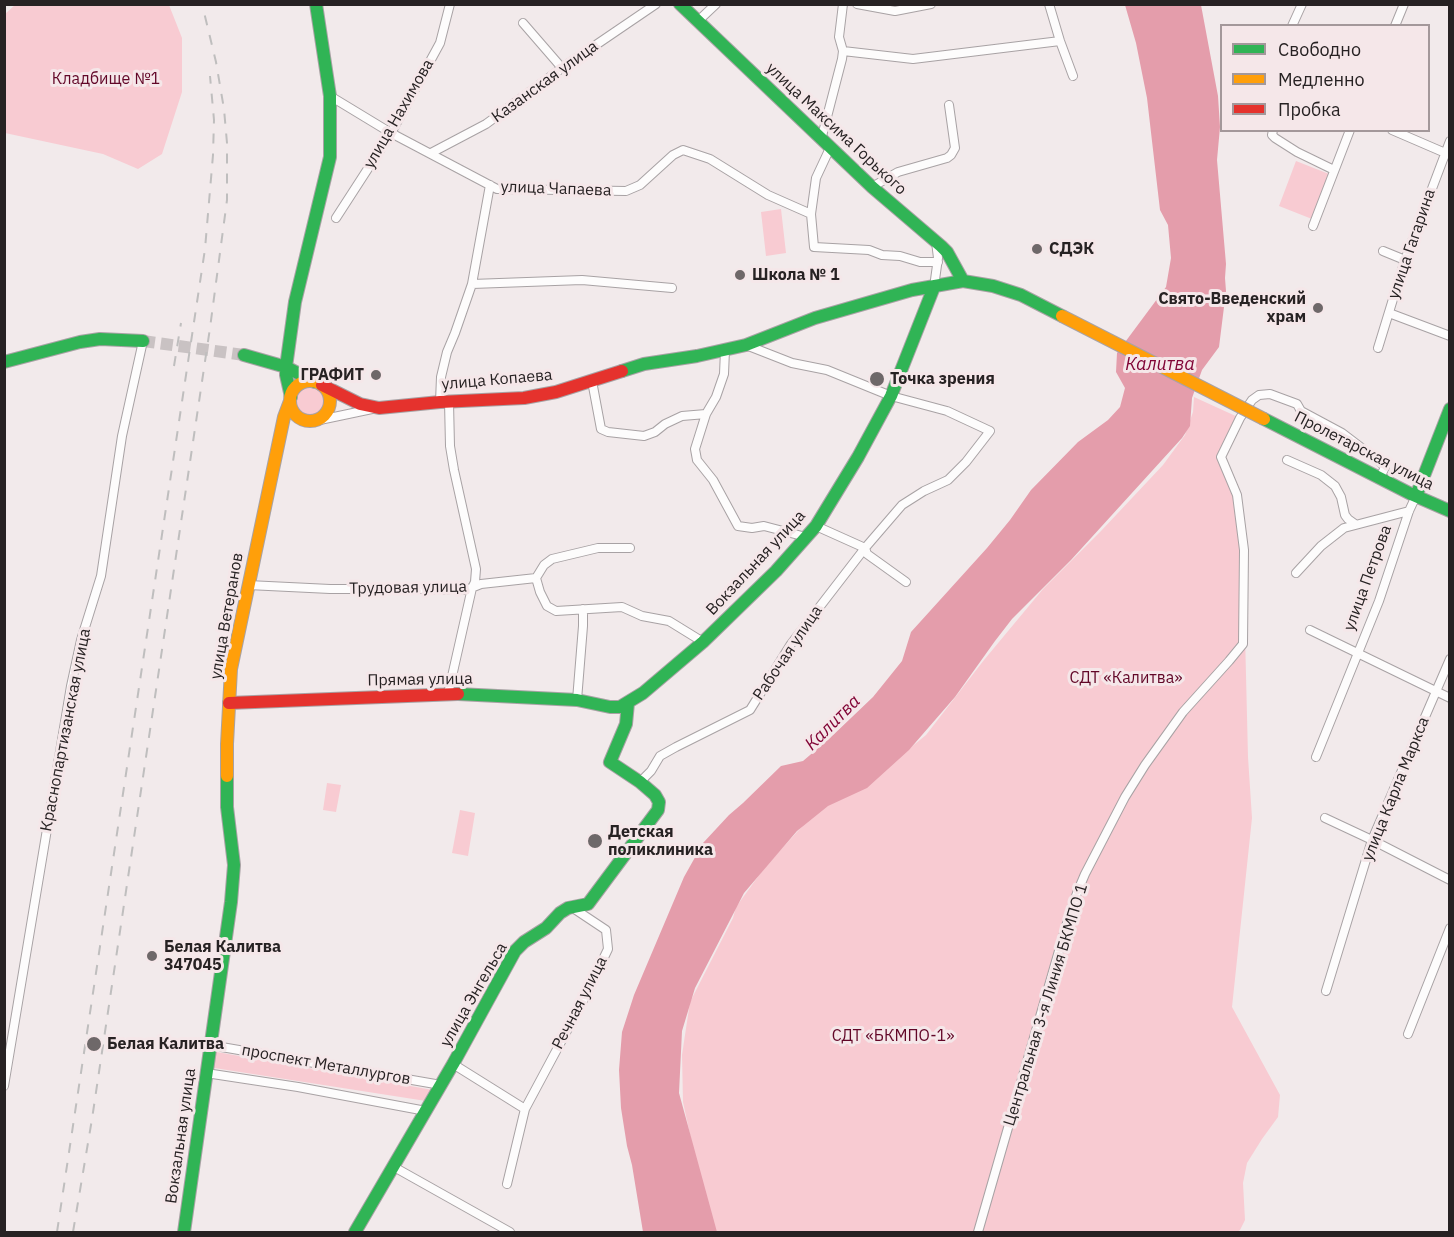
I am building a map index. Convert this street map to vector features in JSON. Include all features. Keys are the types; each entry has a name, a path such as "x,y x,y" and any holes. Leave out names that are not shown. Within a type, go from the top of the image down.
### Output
{"main road":[{"path":"312,421 295,415 291,406 286,367 295,302 330,158 330,96 316,4"},
{"name":"улица Максима Горького","path":"680,4 825,144 947,252 963,281"},
{"name":"улица Копаева","path":"244,355 286,367 360,404 379,408 524,398 556,392 644,364 697,356 746,345 815,318 912,290 963,281"},
{"name":"Пролетарская улица","path":"963,281 993,286 1021,295 1449,511"},
{"name":"Вокзальная улица","path":"610,707 620,707 643,693 703,642 768,578 816,526 858,457 891,396 934,287"},
{"path":"4,362 100,339 144,341"},
{"path":"278,447 295,425 321,418 329,408 329,395 326,390 311,381 300,384 292,392 290,399"},
{"name":"улица Ветеранов","path":"234,865 227,807 227,744 231,669 284,417 290,399"},
{"name":"улица Петрова","path":"1416,496 1449,409"},
{"name":"Прямая улица","path":"230,703 448,694 577,700 610,707"},
{"name":"улица Энгельса","path":"355,1233 516,951 524,942 546,928 560,913 568,908 588,904 658,810 659,802 656,795 610,762 626,724 628,703"},
{"name":"Вокзальная улица","path":"184,1233 231,902 234,865"}],"street":[{"name":"улица Нахимова","path":"336,218 391,133 440,42 450,4"},
{"name":"Казанская улица","path":"431,153 486,124 562,68 656,4"},
{"path":"698,21 716,4"},
{"path":"843,4 839,38 843,51 816,178 811,214 814,247 869,250 882,255 900,256 920,262 938,262"},
{"path":"857,4 895,11 931,4"},
{"path":"1049,4 1073,76"},
{"path":"1293,24 1302,4"},
{"path":"1396,24 1404,4"},
{"path":"523,23 562,68"},
{"path":"843,51 913,59 1060,41"},
{"name":"улица Чапаева","path":"330,96 391,133 497,189 626,191 640,185 673,155 683,150 710,159 768,195 811,214"},
{"path":"872,187 898,172 951,155 955,148 949,105"},
{"path":"1273,132 1272,135 1282,143 1334,170"},
{"path":"1313,226 1349,132"},
{"path":"1397,132 1447,154"},
{"name":"улица Гагарина","path":"1378,348 1405,260 1447,154 1449,141"},
{"path":"448,694 475,582 476,569 454,470 441,377 447,352 472,284 490,185"},
{"path":"934,287 938,262 936,242"},
{"path":"1383,251 1405,260"},
{"path":"472,284 582,280 672,288"},
{"path":"1389,313 1449,336"},
{"name":"Краснопартизанская улица","path":"4,1086 71,686 81,640 101,576 122,436 144,341"},
{"path":"746,345 792,363 827,370 891,396"},
{"path":"725,350 724,374 716,398 706,414 695,449 697,459 713,480 738,526 752,528 764,526 806,537"},
{"path":"592,381 601,429 608,432 644,436 682,416 706,414"},
{"name":"Центральная 3-я Линия БКМПО 1","path":"978,1233 1067,923 1085,874 1144,765 1183,712 1243,644 1244,550 1237,495 1221,457 1240,418 1252,400 1259,395 1270,394 1297,404 1301,411 1342,433 1380,462 1384,467 1380,478"},
{"name":"Рабочая улица","path":"640,782 651,771 660,756 750,710 791,644 865,548 902,505 948,480 966,462 990,431 947,411 891,396"},
{"path":"312,421 379,408"},
{"path":"1287,460 1321,475 1335,486 1341,497 1344,515 1355,524"},
{"name":"улица Петрова","path":"1316,757 1379,601 1416,496"},
{"path":"1296,573 1328,540 1344,528 1409,511"},
{"path":"816,526 865,548 867,554 906,582"},
{"path":"630,548 598,548 552,560 544,565 536,578 547,606 556,611 622,607 642,616 669,621 703,642"},
{"name":"Трудовая улица","path":"248,585 330,589 466,590 481,584 536,578"},
{"path":"577,700 583,609"},
{"path":"1311,630 1449,698"},
{"name":"улица Карла Маркса","path":"1326,991 1372,840 1449,658"},
{"path":"1325,818 1449,880"},
{"name":"Речная улица","path":"507,1184 525,1109 608,949 606,930 573,908"},
{"path":"1408,1034 1449,928"},
{"name":"проспект Металлургов","path":"210,1045 441,1085"},
{"path":"453,1064 525,1109"},
{"name":"проспект Металлургов","path":"206,1073 426,1110"},
{"path":"394,1167 510,1233"}],"green space":[{"name":"Кладбище №1","path":"15,5 169,5 182,38 182,92 162,154 138,169 103,154 5,133 5,14"},
{"path":"1296,161 1329,174 1312,219 1279,206"},
{"path":"781,209 786,253 766,256 761,212"},
{"path":"310,386 321,391 326,402 321,413 310,418 299,413 294,402 299,391"},
{"name":"СДТ «БКМПО-1»","path":"1194,397 1240,418 1221,457 1236,492 1244,593 1248,757 1252,818 1232,1007 1280,1095 1278,1117 1247,1163 1243,1183 1245,1220 1240,1230 1237,1232 711,1232 683,1102 682,1055 690,1002 733,918 736,907 765,867 807,821 845,791 893,762 926,735 1043,589 1163,465 1185,435 1193,412"},
{"path":"327,783 341,785 336,812 323,810"},
{"path":"460,810 475,813 468,856 452,853"},
{"path":"211,1051 433,1090 426,1101 208,1067"}],"water":[{"name":"Калитва","path":"1125,5 1201,5 1218,96 1220,127 1217,160 1226,264 1226,291 1219,347 1202,370 1192,398 1190,426 1182,438 1071,560 1012,619 955,697 909,750 867,788 828,806 797,831 744,893 695,988 682,1031 679,1093 717,1232 643,1232 621,1108 619,1070 622,1032 634,995 684,877 703,843 781,766 803,761 873,697 902,661 911,632 987,548 1031,490 1078,442 1108,420 1120,407 1125,388 1116,372 1117,353 1166,287 1171,258 1168,225 1160,210 1147,98 1136,43"}],"tunnel":[{"path":"143,341 244,355"}],"railway":[{"path":"73,1232 92,1119 227,200 227,143 224,109 216,62 202,4"},
{"path":"57,1232 205,249 213,155 214,120 210,76"},
{"path":"174,366 181,323"}],"traffic: fast":[{"path":"291,397 286,367 295,302 330,157 330,96 316,4"},
{"path":"680,4 872,187 941,246 947,252 963,281"},
{"path":"622,371 644,364 697,356 746,345 815,318 912,290 963,281 993,286 1021,295 1062,316"},
{"path":"458,694 577,700 620,707 643,693 703,642 776,571 816,526 858,457 891,396 934,287"},
{"path":"4,362 80,342 100,339 143,341"},
{"path":"244,355 286,367 315,382"},
{"path":"1416,496 1450,409"},
{"path":"1264,419 1411,494 1450,511"},
{"path":"355,1232 453,1064 515,951 524,942 546,928 560,913 568,908 588,904 658,810 659,802 655,795 610,762 626,724 628,703"},
{"path":"184,1232 231,902 234,865 227,807 227,776"}],"traffic: slow":[{"path":"1062,316 1264,419"},
{"path":"310,381 324,387 330,401 324,415 310,421 296,415 290,401 296,387 310,381"},
{"path":"227,776 231,669 284,417 290,401"}],"traffic: jam":[{"path":"322,385 360,404 379,408 524,398 556,392 622,371"},
{"path":"229,703 458,694"}],"place":[{"name":"СДЭК","path":"1037,249"},
{"name":"Школа № 1","path":"740,275"},
{"name":"Свято-Введенский храм","path":"1318,308"},
{"name":"ГРАФИТ","path":"376,375"},
{"name":"Точка зрения","path":"877,379"},
{"name":"Детская поликлиника","path":"595,841"},
{"name":"Белая Калитва 347045","path":"152,956"},
{"name":"Белая Калитва","path":"94,1044"}],"park label":[{"name":"СДТ «Калитва»","path":"1126,678"}]}
